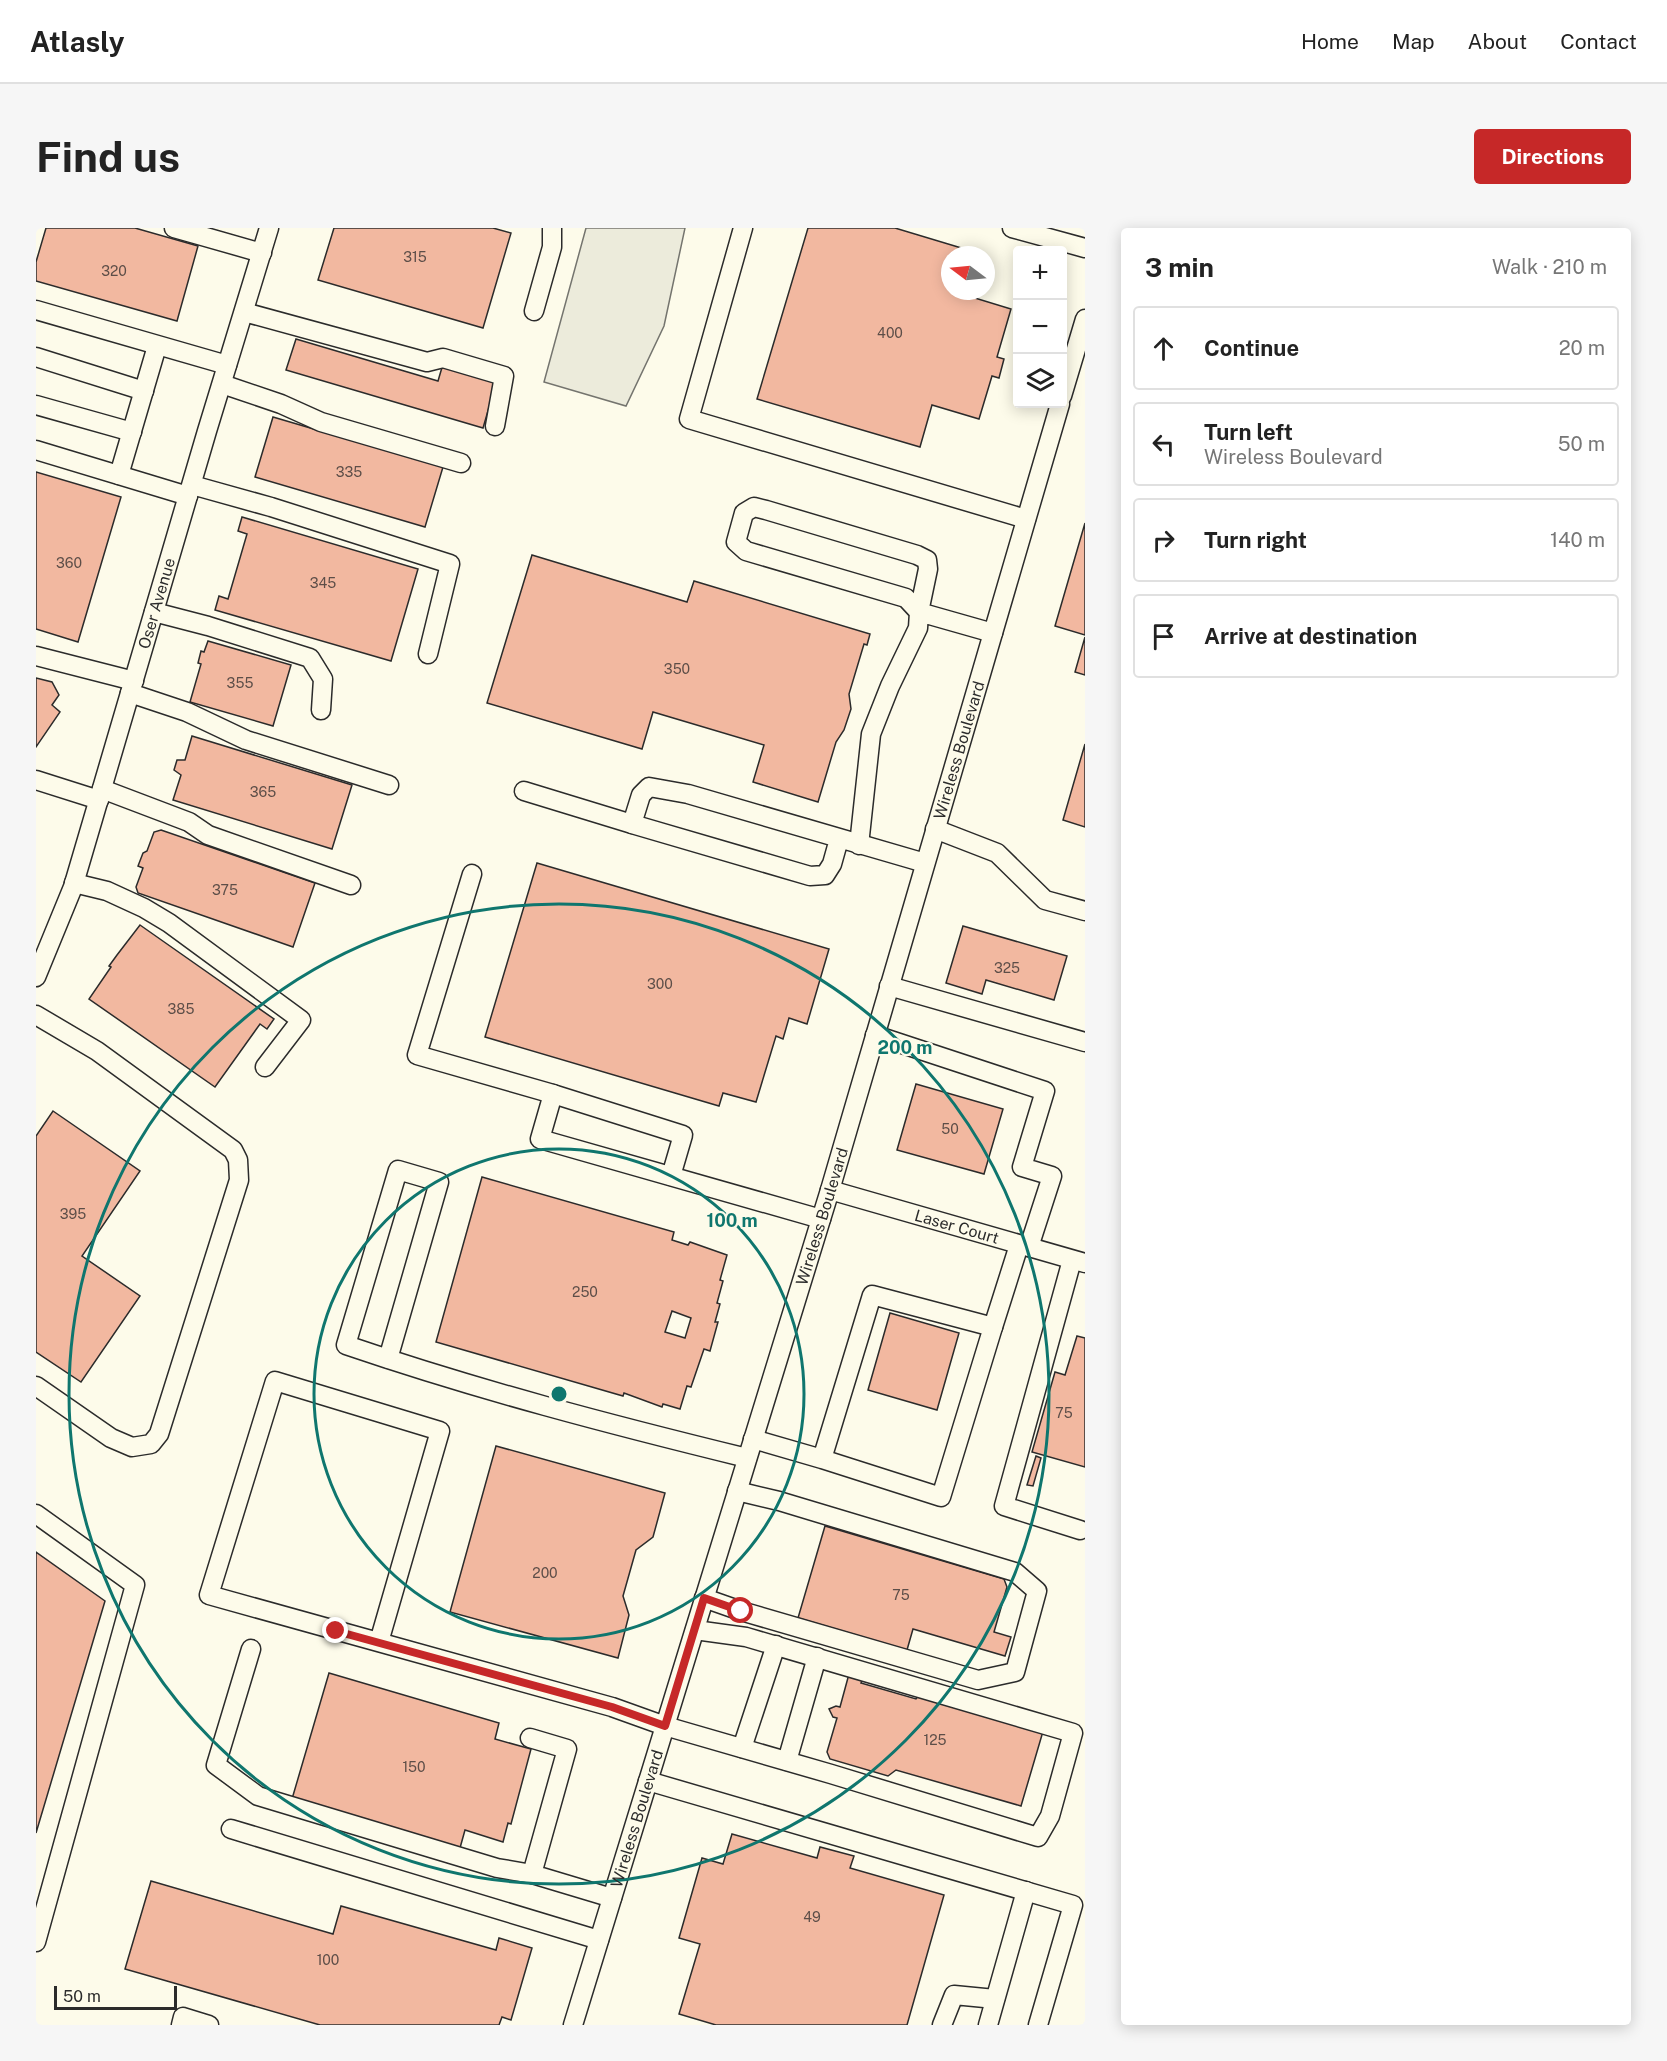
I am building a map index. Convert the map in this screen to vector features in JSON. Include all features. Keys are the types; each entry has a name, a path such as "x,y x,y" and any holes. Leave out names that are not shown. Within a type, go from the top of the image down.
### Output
{"street":[{"path":"174,228 262,253"},
{"name":"Oser Avenue","path":"36,977 44,937 74,883 269,228"},
{"path":"534,311 552,247 552,228"},
{"path":"743,228 688,419 1026,519"},
{"path":"1012,228 1085,248"},
{"path":"36,310 227,365"},
{"path":"244,312 427,362 443,358 504,376 495,426"},
{"path":"1067,379 1085,319"},
{"path":"119,475 157,346"},
{"path":"36,357 144,391"},
{"path":"222,384 281,404 321,422 462,463"},
{"path":"36,405 132,432"},
{"name":"Wireless Boulevard","path":"573,2025 830,1190 1059,408"},
{"path":"36,450 119,475 271,507 450,564 428,654"},
{"path":"859,845 870,734 918,628 919,612 928,569 927,560 917,555 766,510 754,507 744,513 736,542 746,551 906,598 919,612 993,633"},
{"path":"154,612 208,626 310,658 323,679 321,710"},
{"path":"36,656 132,687 246,740 388,785"},
{"path":"36,780 100,794 172,814 208,835 351,885"},
{"path":"632,824 641,795 649,787 688,794 925,863"},
{"path":"524,791 810,876 825,875 832,864 839,839"},
{"path":"935,829 997,853 1045,900 1085,911"},
{"path":"472,874 417,1055 683,1135 671,1176"},
{"path":"74,883 107,891 144,908 301,1020 265,1067"},
{"path":"890,986 1085,1042"},
{"path":"36,1015 97,1051 233,1150 238,1160 239,1180 159,1434 151,1444 132,1447 111,1438 36,1386"},
{"path":"753,1440 942,1497 993,1327 1052,1176 1022,1167 1046,1090 875,1035"},
{"path":"552,1094 540,1139 821,1219"},
{"path":"388,1359 439,1182 398,1170 346,1345 388,1359 603,1422 747,1458"},
{"name":"Laser Court","path":"830,1190 1024,1246 1081,1260"},
{"path":"1080,1530 1004,1506 1081,1260"},
{"path":"822,1459 872,1295 993,1327"},
{"path":"379,1642 440,1431 275,1381 209,1595 612,1707 665,1726 1038,1837 1050,1816 1073,1733 776,1645 746,1637 694,1630"},
{"path":"704,1598 741,1611 978,1680 1015,1672 1037,1591 1015,1572 779,1501 737,1491"},
{"path":"36,1514 135,1584 36,1942"},
{"path":"742,1748 776,1645"},
{"path":"251,1649 216,1765 258,1796 497,1868 532,1874 612,1898"},
{"path":"787,1761 817,1657"},
{"path":"530,1738 567,1749 532,1874"},
{"path":"648,1781 1073,1905 1038,2025"},
{"path":"231,1828 599,1940"},
{"path":"988,2025 1026,1891"},
{"path":"942,2025 954,1995 995,1999"},
{"path":"181,2025 183,2017 209,2025"}],"shaded area":[{"path":"586,228 685,228 664,326 626,406 544,382"}],"building":[{"path":"46,228 135,228 198,246 177,321 36,281 36,262"},
{"path":"334,228 493,228 511,233 483,328 318,280"},
{"path":"808,228 895,228 955,246 941,246 941,300 981,300 1011,309 997,357 1004,359 999,378 992,376 979,419 932,405 920,447 757,399"},
{"path":"296,339 438,381 443,364 497,380 483,428 286,370"},
{"path":"273,417 443,467 425,527 255,477"},
{"path":"36,472 121,497 78,642 36,629"},
{"path":"242,517 418,569 391,661 215,610 219,596 228,599 247,534 238,531"},
{"path":"1085,523 1085,635 1055,626"},
{"path":"532,555 687,602 694,581 870,634 867,645 864,644 849,694 851,709 844,730 836,742 818,802 753,782 764,745 653,712 642,749 487,703"},
{"path":"1085,637 1085,675 1075,672"},
{"path":"208,641 291,665 273,726 190,702 201,664 198,663 201,651 204,652"},
{"path":"36,678 52,682 59,695 52,705 60,712 36,747"},
{"path":"192,736 352,785 332,849 173,800 181,775 174,770 177,760 185,760"},
{"path":"1085,744 1085,827 1063,820"},
{"path":"161,830 315,883 293,947 138,893 136,887 143,868 138,866 154,832"},
{"path":"537,863 829,949 807,1024 789,1018 783,1039 776,1036 756,1102 723,1093 719,1106 485,1037"},
{"path":"140,925 274,1019 267,1029 260,1024 215,1087 89,999 111,967 109,966"},
{"path":"963,926 1067,956 1054,1000 986,980 982,994 946,983"},
{"path":"916,1084 1003,1109 984,1174 897,1150"},
{"path":"53,1111 140,1171 82,1256 140,1296 81,1382 36,1352 36,1136"},
{"path":"482,1177 674,1232 672,1240 688,1245 690,1242 727,1255 720,1280 723,1281 717,1303 720,1304 715,1322 718,1322 710,1351 704,1349 691,1387 687,1386 680,1409 663,1404 662,1407 624,1393 623,1396 436,1342","holes":["672,1311 691,1318 685,1338 665,1332"]},
{"path":"890,1313 959,1333 937,1410 868,1390"},
{"path":"1077,1336 1085,1338 1085,1467 1032,1452 1055,1372 1065,1375"},
{"path":"496,1446 665,1493 653,1537 636,1550 623,1596 629,1615 618,1658 450,1612"},
{"path":"1036,1456 1041,1458 1033,1486 1027,1485"},
{"path":"825,1526 1004,1579 1007,1587 994,1632 1011,1637 1005,1656 913,1629 907,1650 798,1618"},
{"path":"36,1552 105,1601 36,1833"},
{"path":"329,1673 499,1723 495,1739 531,1749 511,1824 508,1823 503,1842 465,1830 460,1848 292,1799"},
{"path":"849,1674 863,1678 861,1683 916,1699 921,1692 1044,1728 1021,1806 896,1770 888,1776 830,1759 827,1752 837,1718 833,1717 829,1709 840,1707"},
{"path":"732,1834 817,1858 820,1847 854,1856 850,1868 944,1895 907,2025 716,2025 679,2014 700,1944 679,1938 702,1858 723,1864"},
{"path":"151,1881 333,1934 341,1906 496,1950 499,1938 532,1948 511,2020 502,2017 499,2025 320,2025 125,1969"}],"route":[{"path":"336,1631 612,1707 665,1726 704,1598 741,1611"}]}
